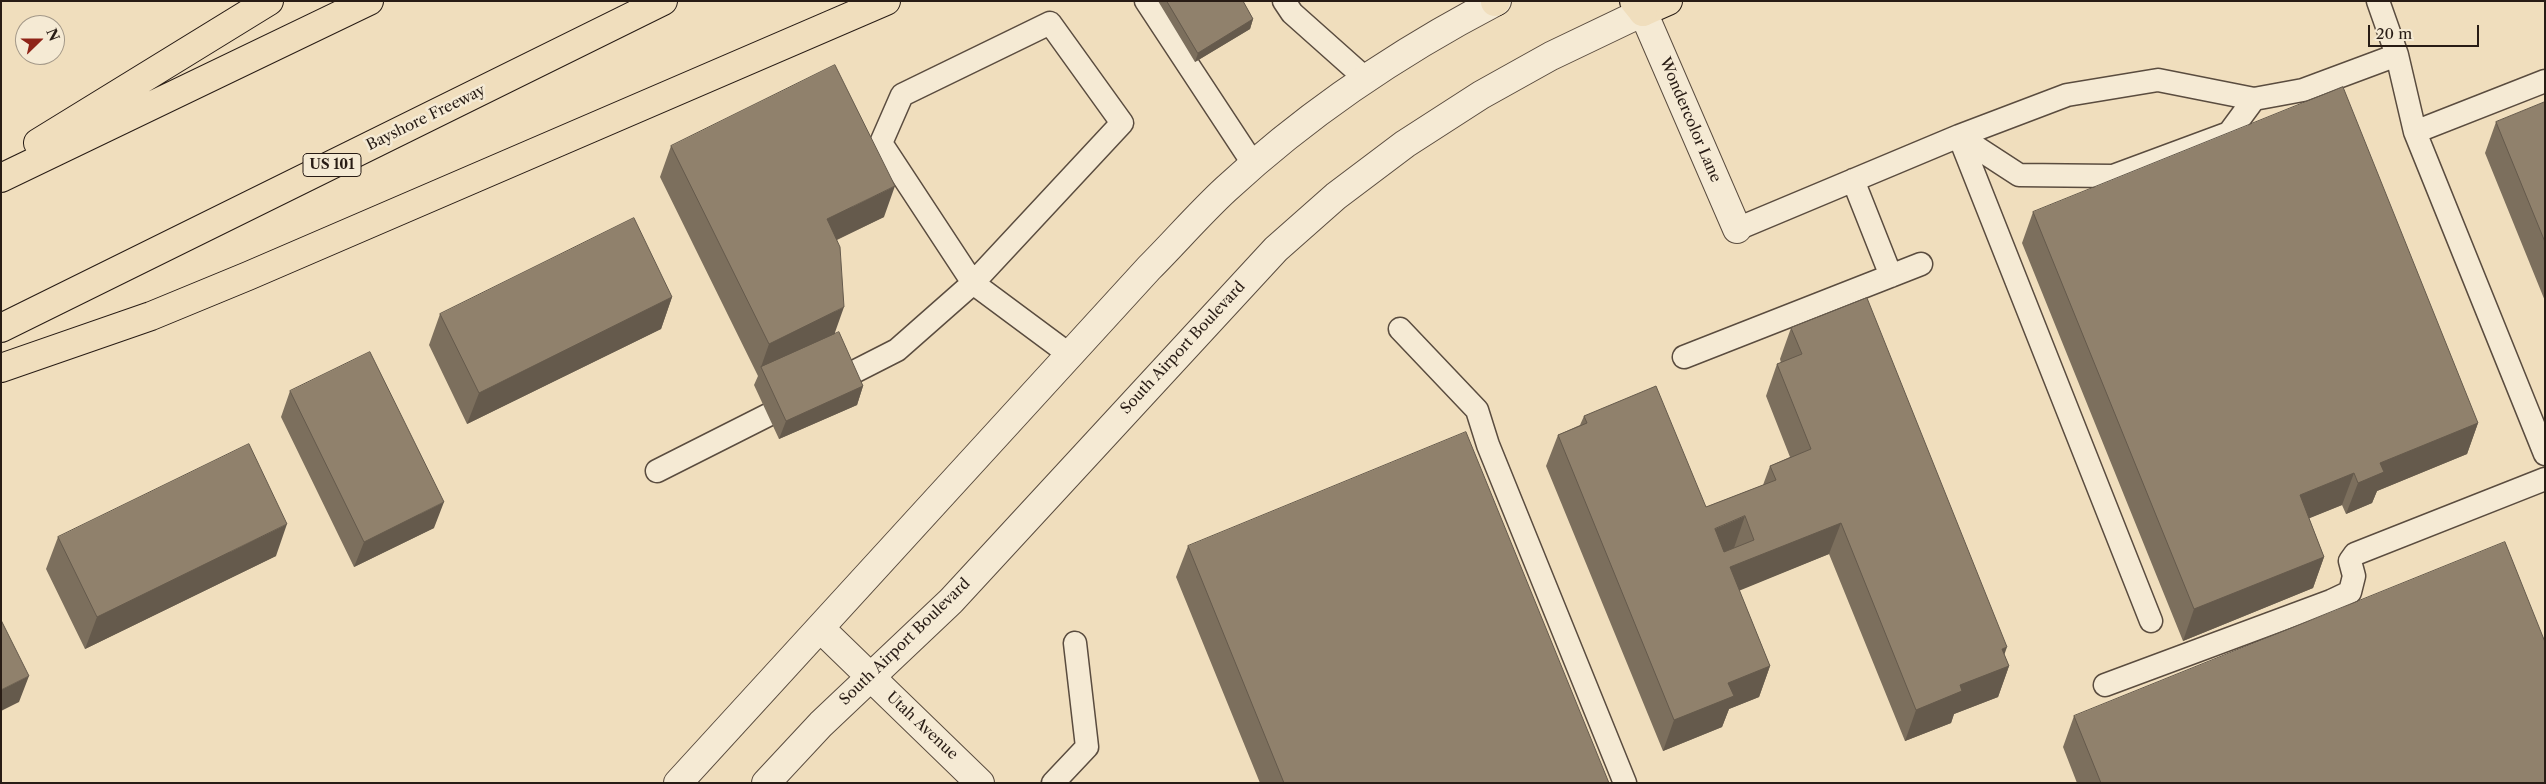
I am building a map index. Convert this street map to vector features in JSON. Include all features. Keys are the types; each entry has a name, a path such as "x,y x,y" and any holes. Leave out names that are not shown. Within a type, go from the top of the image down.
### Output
{"main road":[{"path":"1,166 269,1"},
{"path":"1,178 369,1"},
{"name":"Bayshore Freeway","path":"1,328 663,1"},
{"path":"1,368 151,316 239,280 886,1"},
{"name":"South Airport Boulevard","path":"1640,5 1668,1"}],"street":[{"path":"678,783 1218,196 1291,133 1365,78 1444,29 1496,2"},
{"name":"Wondercolor Lane","path":"1640,5 1736,229"},
{"name":"South Airport Boulevard","path":"766,783 820,724 951,601 1276,249 1336,196 1405,144 1481,95 1640,5"},
{"name":"Utah Avenue","path":"820,628 980,783"}],"lane":[{"path":"1146,1 1254,165"},
{"path":"1284,1 1292,13 1365,78"},
{"path":"2378,1 2397,55 2415,132 2545,454"},
{"path":"844,377 897,350 973,284 1122,123 1050,23 902,95 881,144 973,284 1070,355"},
{"path":"1736,229 1959,136 2067,95 2158,80 2254,99 2303,90 2397,55"},
{"path":"2415,132 2545,81"},
{"path":"1959,136 2019,175 2113,176 2229,133 2254,99"},
{"path":"1959,136 2151,621"},
{"path":"1853,180 1891,276"},
{"path":"1684,357 1921,264"},
{"path":"1400,329 1477,410 1488,445 1625,783"},
{"path":"657,471 768,415"},
{"path":"2105,685 2331,601 2350,592 2354,576 2350,561 2355,554 2545,480"},
{"path":"1053,783 1086,747 1075,643"}],"building":[{"path":"1167,1 1243,1 1253,19 1198,53"},
{"path":"835,65 895,186 827,219 840,247 844,307 769,344 671,146"},
{"path":"2343,87 2478,423 2380,463 2384,472 2358,483 2354,473 2300,495 2324,557 2194,609 2033,212"},
{"path":"2545,102 2545,242 2496,122"},
{"path":"634,218 672,297 479,393 440,314"},
{"path":"1867,298 2007,647 2002,649 2009,666 1960,685 1962,691 1916,710 1841,523 1730,567 1770,666 1728,683 1734,696 1674,720 1558,435 1587,423 1584,416 1656,386 1706,507 1776,480 1770,466 1811,449 1777,364 1802,354 1791,328","holes":["1745,516 1754,540 1724,552 1715,529"]},
{"path":"839,332 863,386 786,421 761,367"},
{"path":"370,352 444,502 364,542 290,391"},
{"path":"1466,432 1609,783 1284,783 1188,546"},
{"path":"249,444 287,524 97,617 58,537"},
{"path":"2505,542 2545,642 2545,783 2101,783 2074,716"},
{"path":"1,620 29,676 1,690"}]}
